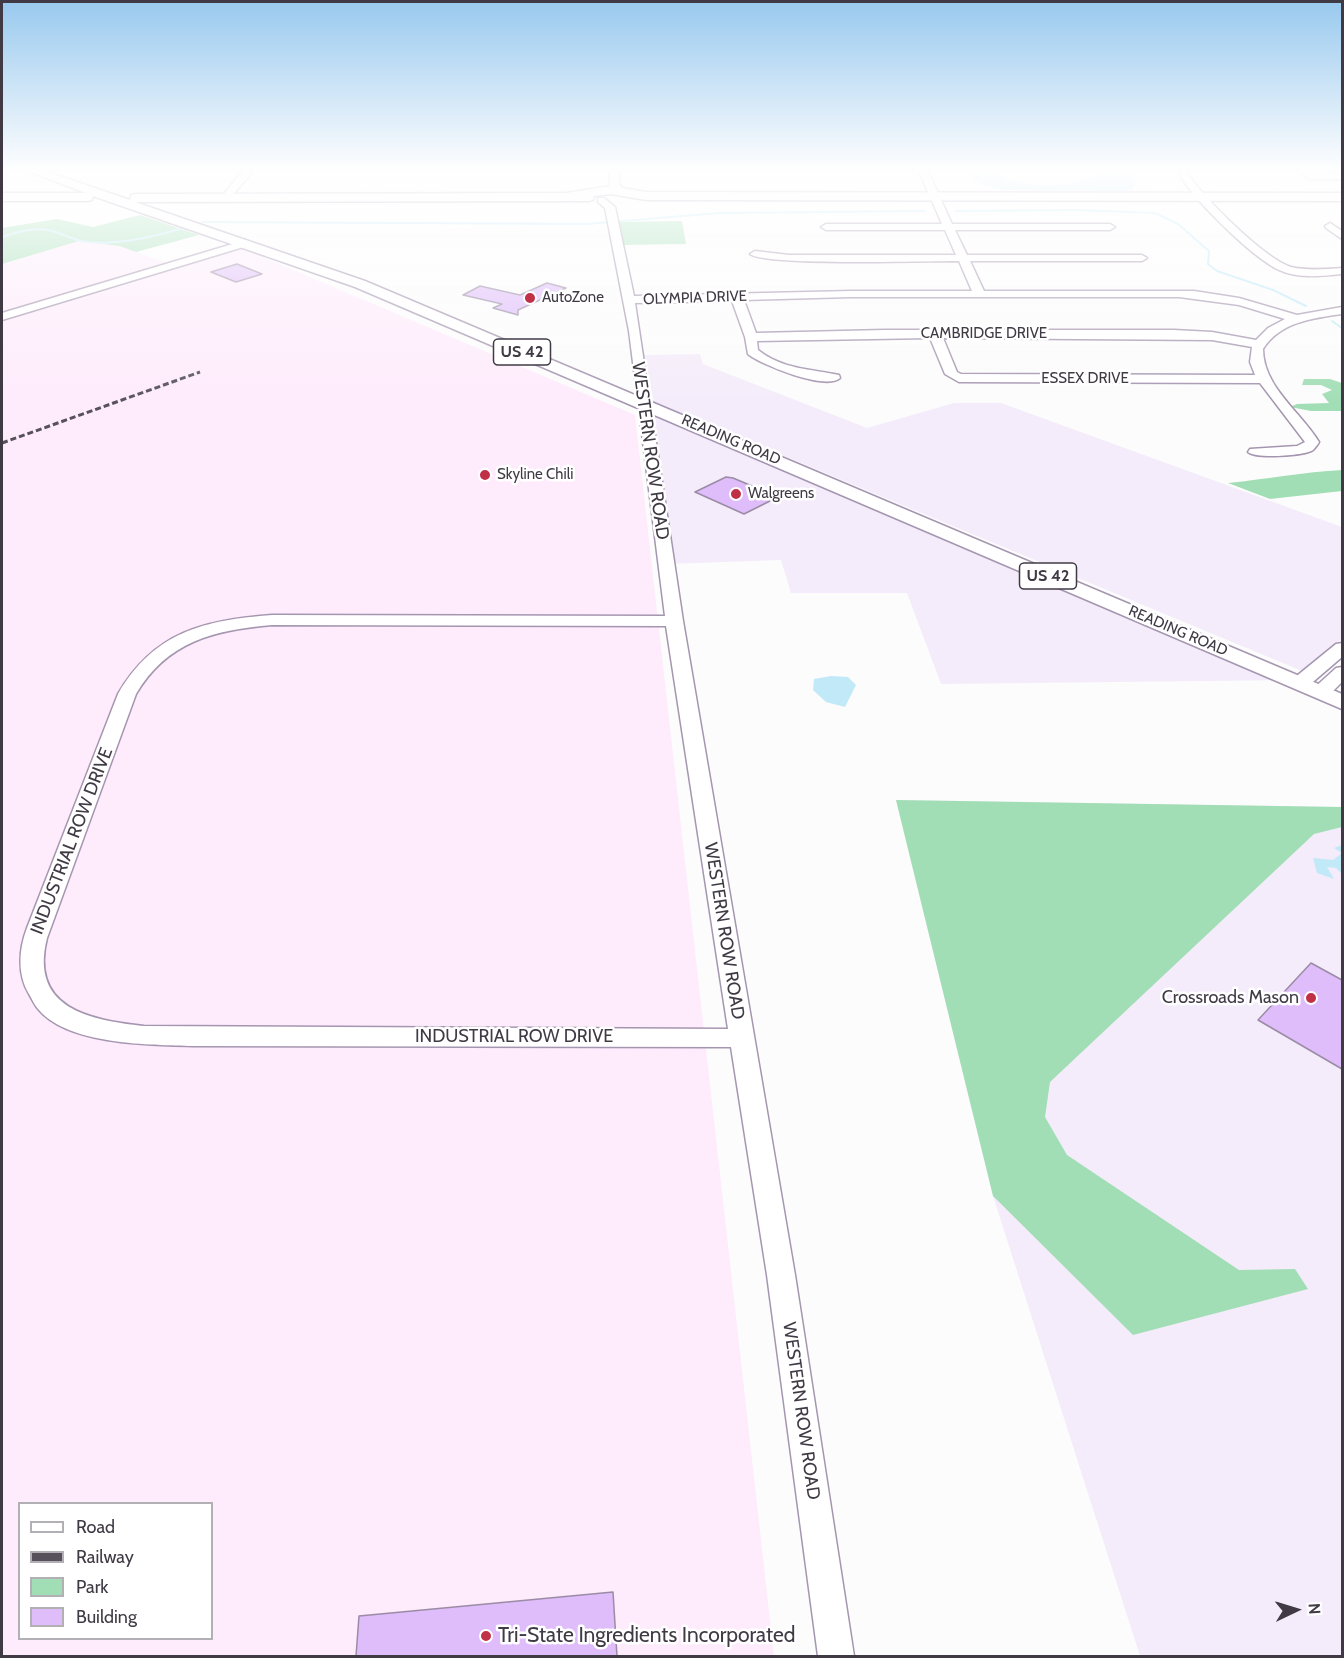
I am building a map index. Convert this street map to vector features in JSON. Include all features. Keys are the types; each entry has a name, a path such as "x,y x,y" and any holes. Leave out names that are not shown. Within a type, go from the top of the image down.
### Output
{"main road":[{"name":"READING ROAD","path":"261,248 360,284 1342,702"}],"street":[{"path":"2,317 228,248"},
{"name":"WESTERN ROW ROAD","path":"619,248 630,300 674,621 781,1275 836,1656"},
{"path":"958,248 979,294"},
{"path":"1260,248 1280,266 1301,271 1342,271"},
{"path":"755,254 789,258 1142,258"},
{"name":"OLYMPIA DRIVE","path":"630,300 979,294 1203,295 1250,303 1297,319"},
{"path":"737,297 751,337 752,351 760,358 809,375 834,378"},
{"path":"1255,452 1298,450 1308,447 1312,442 1264,379 1254,356 1258,344 1271,331 1297,319 1342,311"},
{"name":"ESSEX DRIVE","path":"935,334 951,374 959,378 1264,379"},
{"name":"CAMBRIDGE DRIVE","path":"751,337 1186,334 1258,344"},
{"name":"INDUSTRIAL ROW DRIVE","path":"674,621 272,620 219,627 171,646 141,668 127,694 42,918 34,942 32,974 42,996 60,1014 86,1027 119,1033 193,1036 741,1038"},
{"path":"1300,684 1342,648"},
{"path":"1321,692 1342,672"}],"shaded area":[{"path":"54,248 126,248 167,263 213,248 243,248 635,415 774,1656 2,1656 2,264"},
{"path":"700,354 703,364 867,428 954,403 1001,403 1342,527 1342,639 1302,671 654,402 644,355"},
{"path":"645,404 1292,680 941,684 907,593 791,593 781,560 666,564"},
{"path":"896,800 1342,807 1342,1656 1140,1656 993,1196"}],"green space":[{"path":"2,248 54,248 2,264"},
{"path":"126,248 149,248 136,252"},
{"path":"1304,379 1330,379 1342,383 1342,411 1311,411 1290,407 1297,404 1329,403 1322,394 1332,390 1321,385 1302,385"},
{"path":"1342,470 1342,491 1270,499 1228,483 1314,472"},
{"path":"896,800 1342,807 1342,827 1314,834 1050,1082 1045,1117 1067,1155 1239,1270 1295,1269 1308,1289 1133,1335 993,1196"}],"water":[{"path":"831,676 848,677 856,685 845,707 826,702 813,690 814,679"},
{"path":"1342,845 1342,853 1334,848"},
{"path":"1342,853 1342,874 1336,868 1327,867 1334,879 1317,873 1313,858 1333,860"}],"building":[{"path":"237,264 262,274 236,282 211,272"},
{"path":"547,283 566,288 518,310 518,315 493,308 502,304 463,295 480,286 520,295"},
{"name":"Walgreens","path":"726,477 778,497 744,514 695,492"},
{"name":"Crossroads Mason","path":"1311,963 1342,980 1342,1069 1258,1020"},
{"name":"Tri-State Ingredients Incorporated","path":"613,1592 617,1656 356,1656 359,1616"}],"waterway":[{"path":"1206,248 1209,251 1208,264 1217,271 1273,290 1306,306"},
{"path":"1332,321 1342,328"}],"railway":[{"path":"2,443 200,372"}],"place":[{"name":"AutoZone","path":"530,298"},
{"name":"Skyline Chili","path":"485,475"},
{"name":"Walgreens","path":"736,494"},
{"name":"Crossroads Mason","path":"1311,998"},
{"name":"Tri-State Ingredients Incorporated","path":"486,1636"}]}
